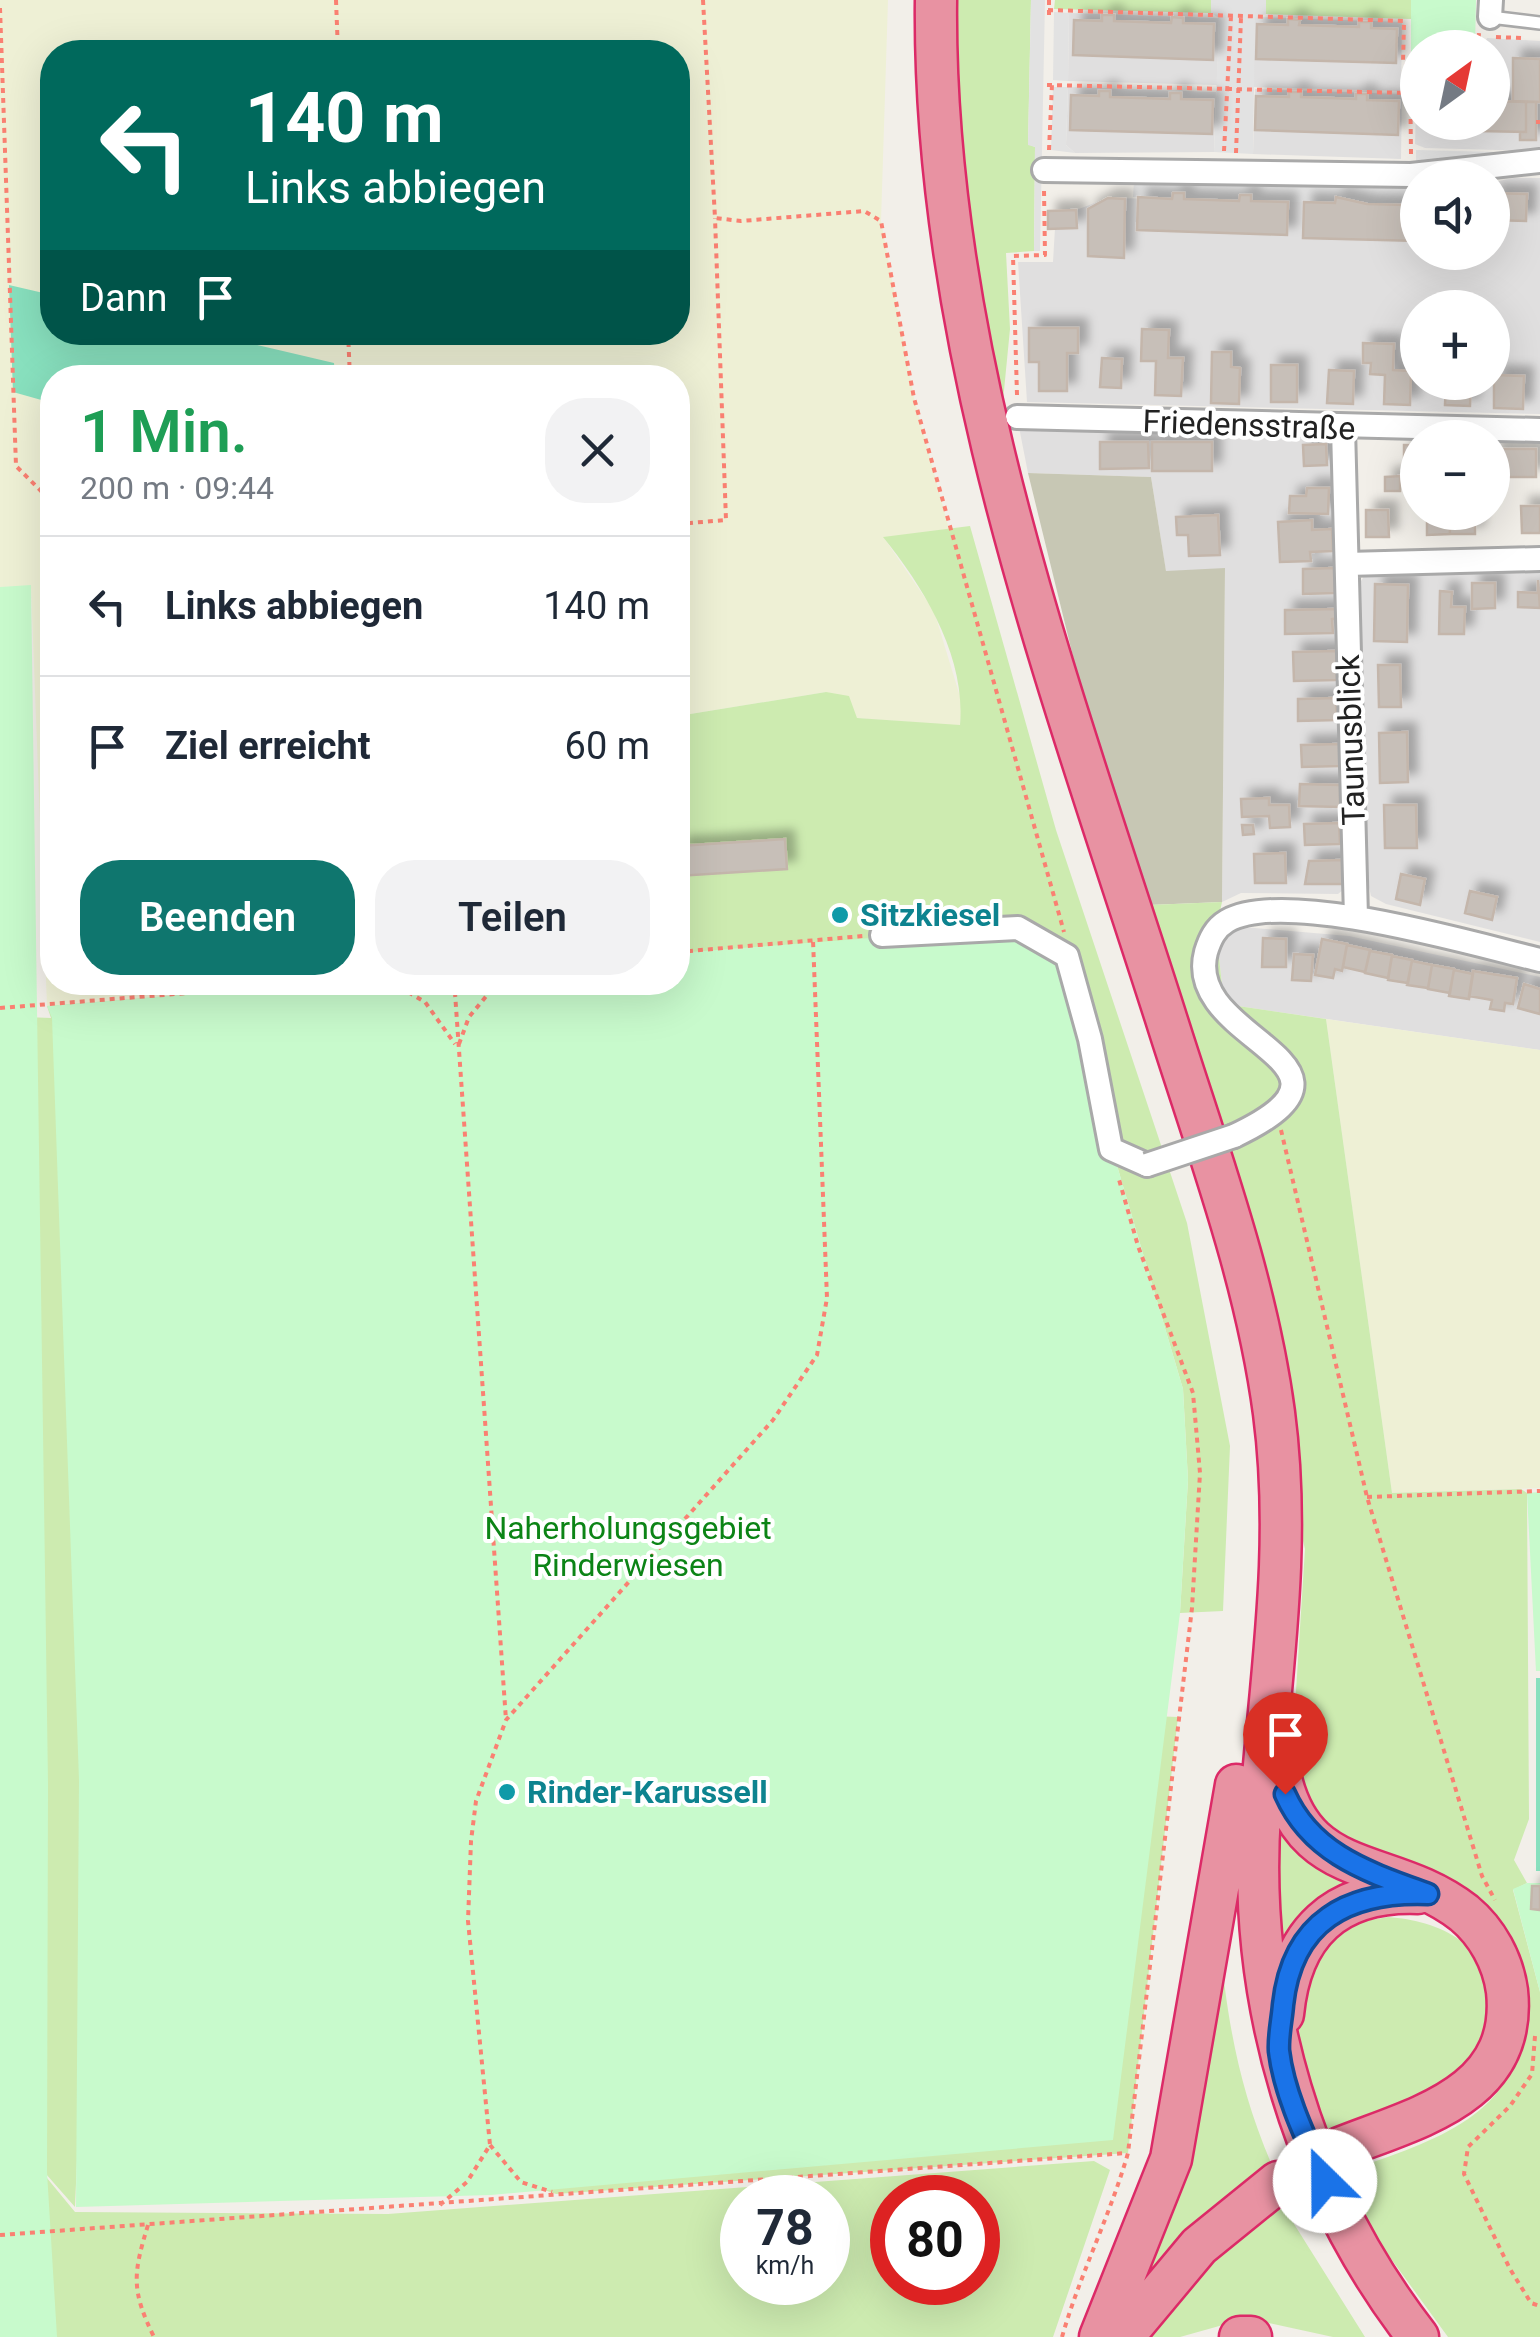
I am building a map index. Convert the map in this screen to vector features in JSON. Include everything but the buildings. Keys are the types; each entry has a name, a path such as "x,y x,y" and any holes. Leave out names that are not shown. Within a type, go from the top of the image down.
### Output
{"highway":[{"path":"909,0 920,196 938,316 970,462 1034,687 1194,1196 1242,1380 1256,1536 1232,1863 1235,1940 1254,2059 1302,2194 1338,2264 1385,2337"},
{"path":"936,0 945,194 963,310 995,453 1058,678 1244,1266 1268,1373 1279,1454 1283,1542 1260,1819 1259,1907 1279,2050 1310,2147 1343,2220 1418,2337"},
{"path":"1271,1712 1278,1770 1295,1817 1334,1855 1428,1894 1467,1916 1494,1951 1507,1994 1502,2039 1489,2066 1458,2099 1340,2148"},
{"path":"1100,2337 1171,2159 1236,1784"},
{"path":"1279,2050 1286,1977 1308,1934 1356,1901 1380,1895 1428,1894"},
{"path":"1124,2337 1199,2246 1278,2182"},
{"path":"1240,2337 1251,2337"}],"street":[{"path":"1510,164 1540,161"},
{"path":"1046,162 1400,175"},
{"name":"Friedensstraße","path":"1017,417 1540,430"},
{"name":"Taunusblick","path":"1342,428 1356,917"},
{"path":"1346,564 1540,559"},
{"path":"882,935 1011,927 1034,934 1067,956 1090,1039 1111,1148 1125,1158 1148,1165 1234,1136 1276,1116 1291,1098 1290,1072 1266,1045 1219,1006 1205,976 1204,962 1216,929 1249,911 1356,917 1540,960"}],"lane":[{"path":"1490,8 1540,23"}],"path":[{"path":"336,0 338,40"},
{"path":"690,523 726,520 703,0"},
{"path":"1049,0 1049,20"},
{"path":"0,8 16,466 40,490"},
{"path":"1048,10 1404,22 1404,30"},
{"path":"1236,158 1241,15"},
{"path":"1224,158 1230,16"},
{"path":"1017,417 1013,256 1045,255 1050,84 1400,93"},
{"path":"715,218 741,221 864,211 882,221 914,398 1063,926 1067,956"},
{"path":"690,951 882,935"},
{"path":"556,2194 520,2182 490,2146 468,1921 476,1801 506,1720 773,1420 818,1355 827,1298 813,940"},
{"path":"0,1008 161,995"},
{"path":"413,995 426,1002 457,1048"},
{"path":"455,995 506,1720"},
{"path":"457,1048 468,1017 487,995"},
{"path":"1276,1116 1367,1498 1482,1876 1499,1908"},
{"path":"1062,2337 1072,2301 1110,2216 1128,2152 1192,1608 1200,1473 1193,1394 1122,1190"},
{"path":"1367,1498 1539,1492"},
{"path":"1534,2030 1532,2074 1510,2106 1468,2147 1464,2174 1510,2269 1531,2303 1540,2306"},
{"path":"440,2204 468,2182 490,2146"},
{"path":"0,2235 1128,2152"},
{"path":"148,2225 135,2268 136,2302 154,2337"}],"shaded area":[{"path":"0,0 888,0 881,221 914,398 949,529 884,538 934,611 962,703 960,726 857,718 826,692 690,714 690,365 40,365 40,822 31,586 0,587"},
{"path":"1031,0 1045,0 1040,251 1034,251 1035,147 1028,145"},
{"path":"1211,0 1266,0 1266,14 1255,18 1253,154 1214,152 1219,18 1211,13"},
{"path":"1054,12 1069,13 1068,81 1053,80"},
{"path":"1069,13 1219,18 1217,85 1068,81"},
{"path":"1255,17 1402,22 1400,91 1253,87"},
{"path":"1510,39 1540,41 1540,151 1425,148 1415,144 1415,140 1510,140"},
{"path":"1053,87 1068,87 1066,145 1075,153 1051,150"},
{"path":"1068,87 1216,92 1214,152 1075,153 1066,145"},
{"path":"1255,89 1400,94 1401,159 1253,154"},
{"path":"1416,150 1538,153 1470,160 1416,160"},
{"path":"1540,178 1540,414 1027,402 1018,262 1053,262 1055,228 1077,227 1076,210 1108,198 1172,199 1173,193 1184,193 1185,199 1239,201 1240,195 1251,195 1251,200 1288,202 1335,202 1336,197 1347,197 1348,203 1400,205 1400,270 1510,270 1510,179"},
{"path":"1134,180 1400,187 1400,205 1347,203 1347,198 1336,197 1335,203 1251,201 1250,195 1239,201 1184,199 1183,193 1172,199 1133,197"},
{"path":"1018,422 1328,435 1334,442 1344,889 1338,894 1241,893 1222,902 1225,569 1166,572 1151,477 1028,473"},
{"path":"1028,473 1151,477 1166,571 1225,568 1222,902 1149,905 1083,697"},
{"path":"1540,566 1540,942 1386,904 1371,896 1365,869 1359,584 1367,572"},
{"path":"1243,927 1349,936 1540,977 1540,1050 1224,1004 1216,929"},
{"path":"47,995 180,995 47,1006"},
{"path":"1326,1019 1540,1050 1540,1488 1392,1493"}],"green space":[{"path":"948,0 1031,0 1028,144 1035,147 1034,251 1006,253 1010,329 1001,421 968,260"},
{"path":"1055,0 1211,0 1211,13 1054,9"},
{"path":"1266,0 1411,0 1411,19 1266,14"},
{"path":"1411,0 1476,0 1475,30 1411,30"},
{"path":"9,285 40,292 40,345 257,345 334,363 40,365 40,400 13,392"},
{"name":"Naherholungsgebiet Rinderwiesen","path":"970,526 1056,830 1187,1223 1230,1446 1223,1611 1180,1613 1188,1480 1183,1389 1100,1108 1100,1714 1178,1717 1128,2153 821,2175 720,2175 720,2182 556,2194 521,2182 77,2160 75,2207 9,2132 75,2212 388,2214 720,2189 720,2305 850,2305 850,2179 870,2178 870,2305 1000,2305 1000,2175 908,2175 1094,2161 1110,2170 1053,2337 0,2337 0,1016 51,1018 47,1006 180,995 690,995 690,714 826,692 849,696 857,718 960,725 956,674 927,601 883,537"},
{"path":"31,585 48,1784 47,2172 57,2337 0,2337 0,587"},
{"path":"1222,902 1216,929 1224,1004 1326,1019 1392,1493 1521,1489 1527,1493 1529,1819 1514,1860 1527,1883 1513,1890 1540,1992 1540,2337 1448,2337 1373,2234 1339,2174 1429,2140 1458,2126 1482,2108 1503,2086 1517,2058 1523,2008 1516,1956 1346,1849 1303,1806 1292,1754 1305,1549 1149,905"},
{"name":"Naherholungsgebiet Rinderwiesen","path":"1011,927 1067,956 1100,1108 1183,1389 1188,1480 1180,1613 1113,2140 491,2195 76,2207 79,1780 52,1018 47,1006 180,995 690,995 690,952"},
{"path":"1540,1492 1540,1671 1536,1671 1527,1493"},
{"path":"1536,1678 1540,1678 1540,1871 1536,1871"},
{"path":"1280,1799 1385,1889 1280,1973 1271,1914"},
{"path":"1540,1883 1540,1992 1513,1889"},
{"path":"1388,1917 1417,1921 1444,1931 1474,1955 1487,1990 1485,2030 1469,2065 1446,2086 1328,2134 1298,2042 1295,2012 1321,1949 1360,1922"},
{"path":"1219,1935 1236,2051 1250,2106 1271,2163 1124,2311"},
{"path":"1279,2200 1365,2337 1333,2337 1260,2321 1230,2323 1180,2337 1140,2337 1202,2265"}],"place":[{"name":"Sitzkiesel","path":"840,915"},
{"name":"Rinder-Karussell","path":"507,1792"}],"route":[{"path":"1285,1794 1295,1817 1334,1855 1428,1894 1380,1895 1356,1901 1330,1915 1308,1934 1286,1977 1279,2050 1325,2181"}]}
